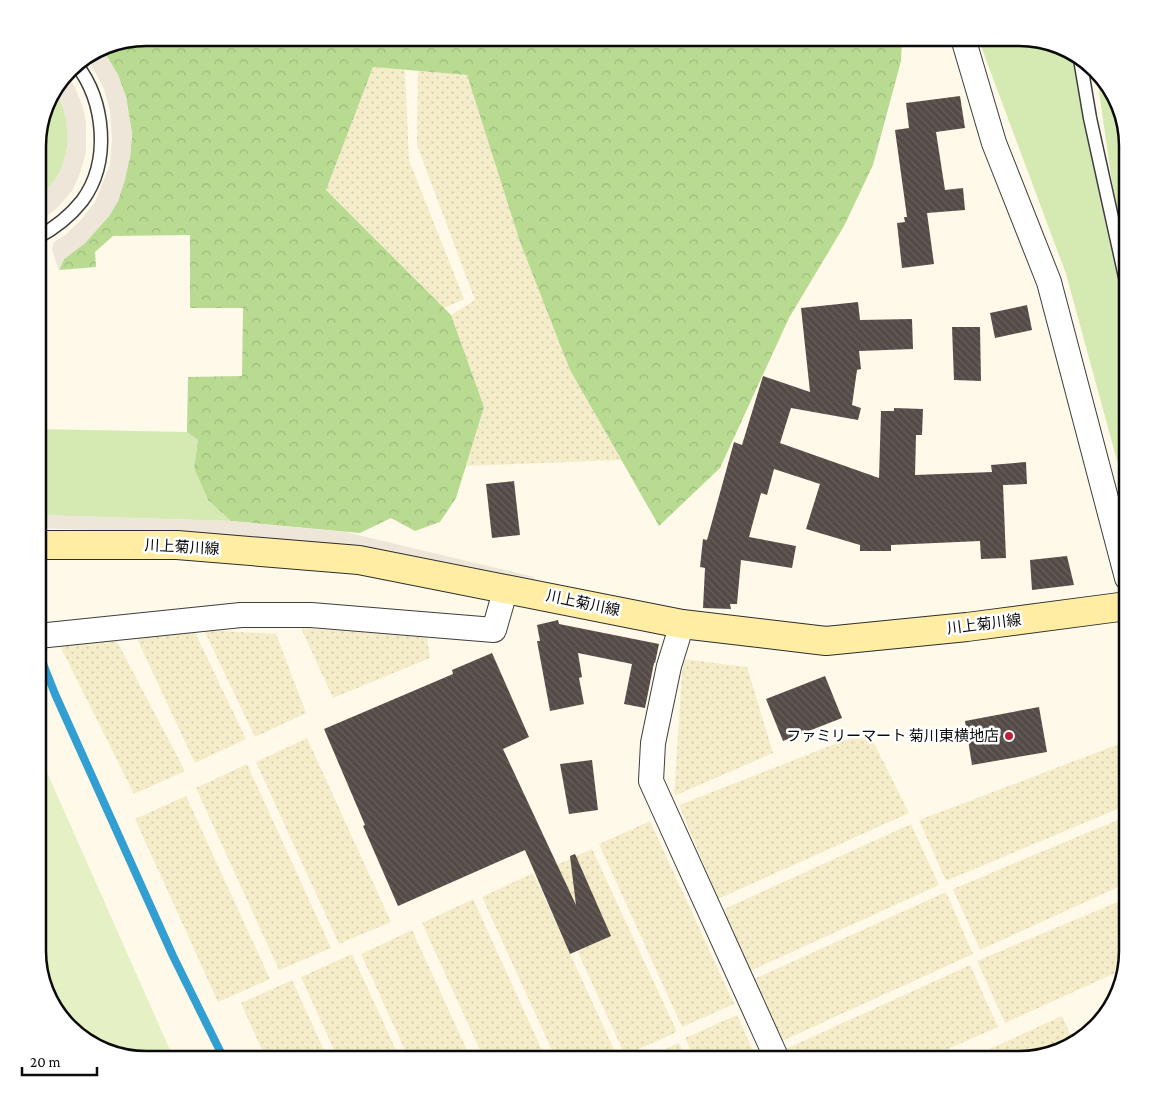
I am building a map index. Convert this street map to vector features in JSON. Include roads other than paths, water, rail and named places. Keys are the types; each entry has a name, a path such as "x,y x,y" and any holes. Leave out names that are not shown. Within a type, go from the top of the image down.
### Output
{"main road":[{"name":"川上菊川線","path":"46,545 177,545 359,560 682,624 826,641 967,627 1119,607"}],"street":[{"path":"965,46 994,144 1049,282 1119,548"},
{"path":"46,635 240,615 311,615 494,630 506,588"},
{"path":"682,624 669,666 652,743 651,781 773,1051"}],"lane":[{"path":"1082,69 1090,118 1119,250"},
{"path":"46,233 53,229 82,201 96,172 100,151 98,113 91,89 80,71"}],"waterway":[{"path":"46,671 173,956 220,1051"}],"place":[{"name":"ファミリーマート 菊川東横地店","path":"1009,736"}]}
